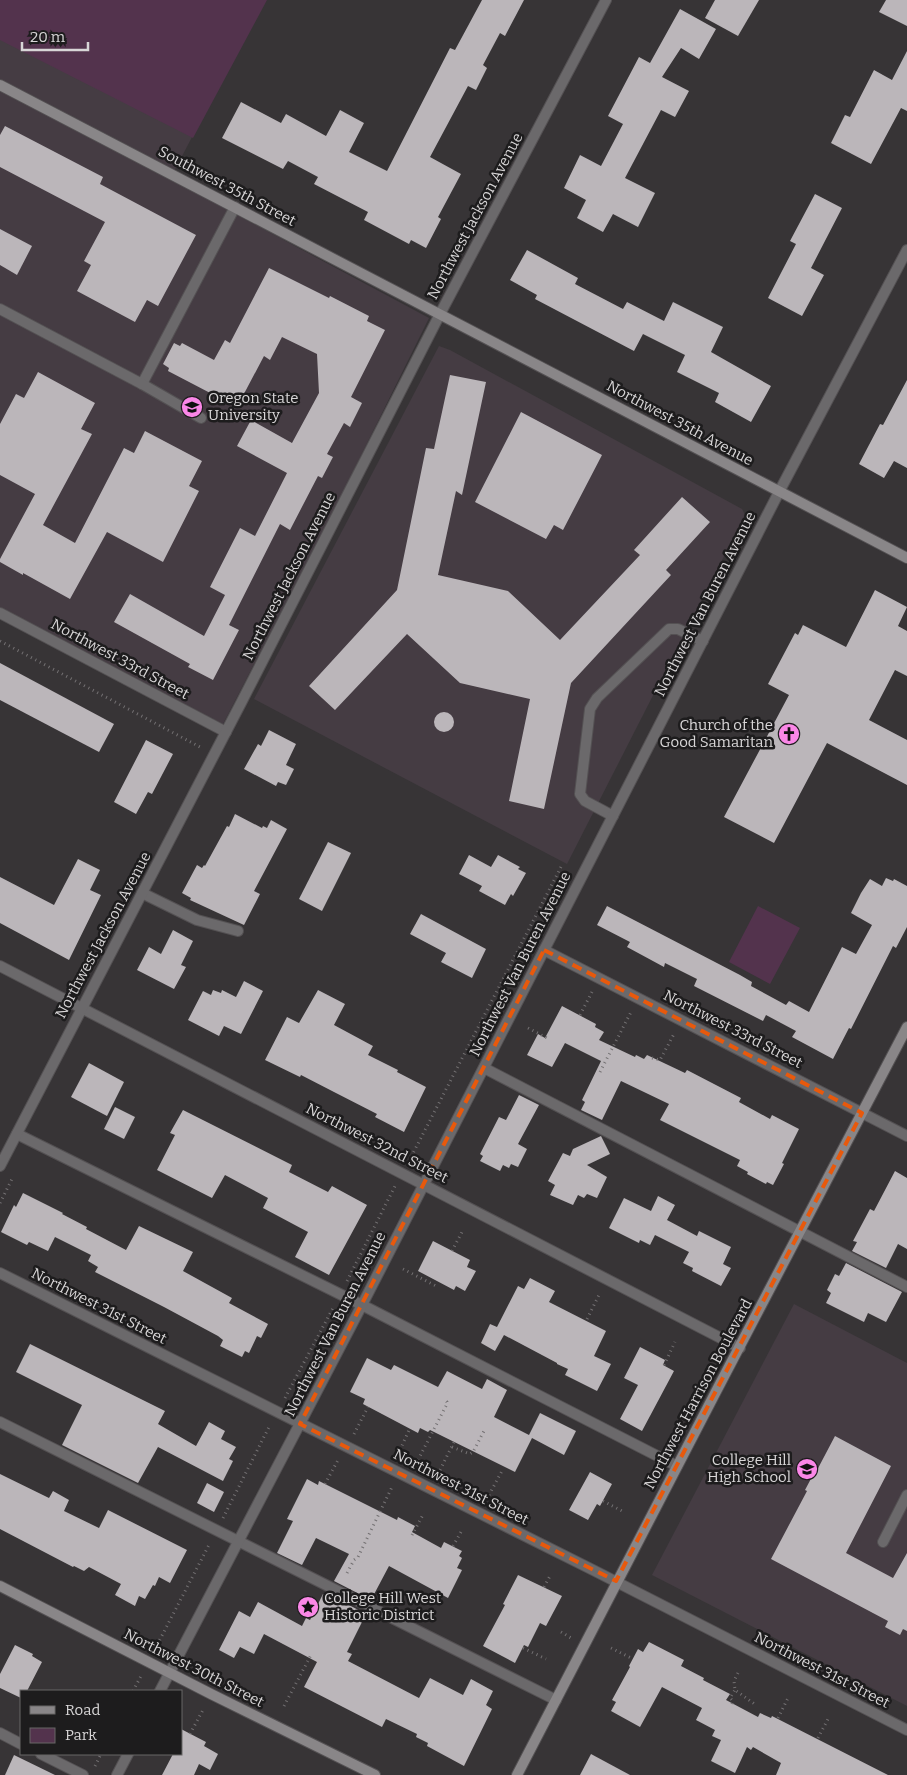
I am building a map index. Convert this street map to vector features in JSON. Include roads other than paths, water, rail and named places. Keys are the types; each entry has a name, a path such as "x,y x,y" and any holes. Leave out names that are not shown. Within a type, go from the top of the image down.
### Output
{"main road":[{"name":"Southwest 35th Street","path":"0,85 440,314"},
{"name":"Northwest 35th Avenue","path":"440,314 907,558"},
{"name":"Northwest Harrison Boulevard","path":"517,1775 616,1581 740,1348 799,1230 907,1027"},
{"name":"Northwest 30th Street","path":"0,1586 375,1775"}],"street":[{"name":"Northwest Jackson Avenue","path":"1,1162 226,732 440,314 606,0"},
{"path":"142,384 235,207"},
{"name":"Northwest Van Buren Avenue","path":"161,1690 362,1305 779,492 907,250"},
{"path":"0,309 142,384 201,418"},
{"name":"Northwest 33rd Street","path":"0,613 226,732"},
{"path":"613,816 585,801 580,794 590,709 597,698 669,629 678,629 703,641"},
{"path":"142,893 197,920 238,931"},
{"name":"Northwest 33rd Street","path":"544,950 907,1136"},
{"name":"Northwest 32nd Street","path":"0,966 740,1348"},
{"path":"484,1068 907,1287"},
{"path":"17,1134 362,1305 677,1466"},
{"name":"Northwest 31st Street","path":"0,1273 616,1581 907,1730"},
{"path":"0,1422 556,1700"},
{"path":"883,1542 907,1495"},
{"path":"0,1734 20,1744"},
{"path":"43,1755 83,1775"},
{"path":"117,1775 127,1755"}],"place":[{"name":"Oregon State University","path":"192,407"},
{"name":"Church of the Good Samaritan","path":"789,734"},
{"name":"College Hill High School","path":"807,1469"},
{"name":"College Hill West Historic District","path":"308,1607"}]}
